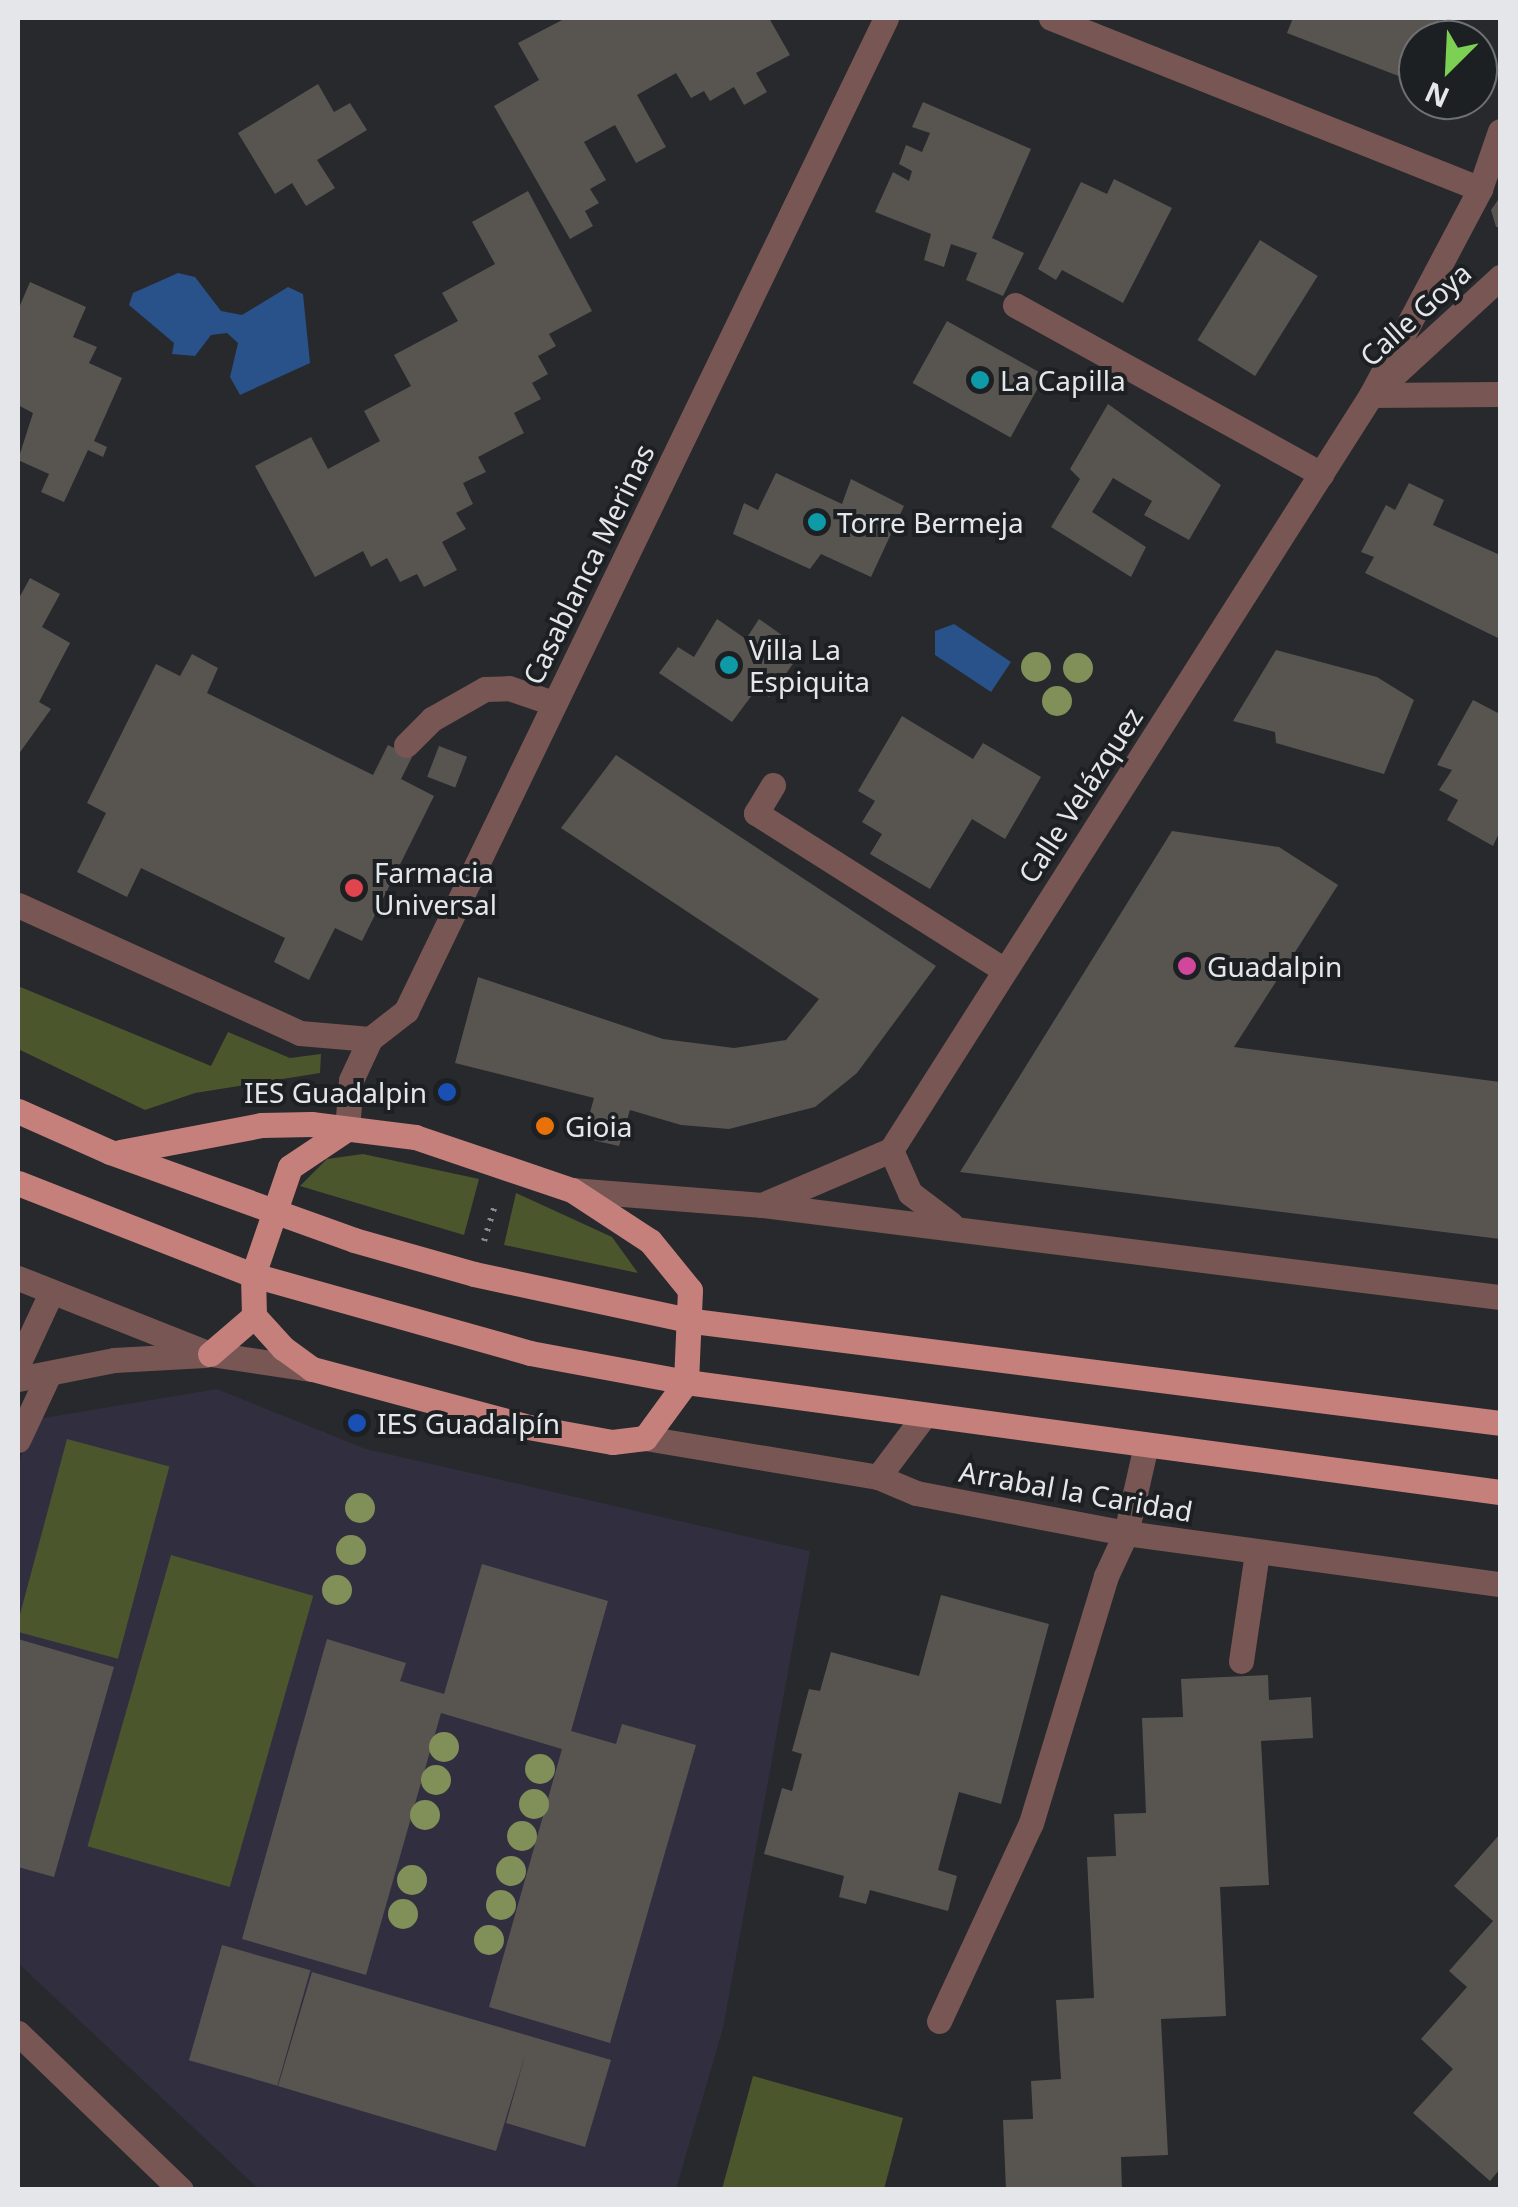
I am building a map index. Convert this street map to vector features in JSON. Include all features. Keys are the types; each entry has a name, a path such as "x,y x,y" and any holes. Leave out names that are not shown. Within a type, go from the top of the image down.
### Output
{"main road":[{"path":"18,1112 110,1152 272,1212 474,1274 692,1321 1500,1423"},
{"path":"110,1152 261,1125 347,1129 456,1148 572,1190 620,1219 674,1264 690,1290 692,1321 686,1382 645,1438 579,1439 312,1369 254,1316 252,1275 290,1167 347,1129"},
{"path":"18,1182 252,1275 458,1336 686,1382 1500,1492"},
{"path":"210,1354 254,1316"}],"street":[{"name":"Casablanca Merinas","path":"347,1129 351,1080 370,1039 406,1011 886,18"},
{"path":"1052,18 1480,189"},
{"name":"Calle Velázquez","path":"890,1150 1371,395 1480,189 1500,131"},
{"name":"Calle Goya","path":"1371,395 1500,277"},
{"path":"1015,305 1321,474"},
{"path":"1371,395 1500,394"},
{"path":"406,745 432,719 485,690 508,688 553,703"},
{"path":"773,786 756,813 1004,970"},
{"path":"18,905 300,1033 370,1039"},
{"path":"762,1206 890,1150 910,1192 960,1230"},
{"path":"572,1190 762,1206 1500,1297"},
{"path":"18,1278 51,1293 85,1300 210,1354"},
{"path":"18,1364 51,1293"},
{"path":"18,1380 47,1378 114,1360 210,1354 312,1369"},
{"path":"18,1440 47,1378"},
{"path":"878,1478 924,1416"},
{"name":"Arrabal la Caridad","path":"645,1438 878,1478 916,1493 1126,1534 1500,1584"},
{"path":"939,2021 1031,1823 1106,1576 1126,1534 1146,1445"},
{"path":"1241,1661 1256,1552"},
{"path":"18,2032 181,2190"}],"shaded area":[{"path":"217,1389 366,1449 810,1551 723,2028 676,2189 259,2189 18,1963 18,1463 38,1419"}],"green space":[{"path":"18,986 211,1066 228,1032 290,1058 321,1054 320,1073 195,1093 145,1110 18,1049"},
{"path":"363,1154 479,1179 464,1235 300,1186 327,1159"},
{"path":"516,1193 612,1237 638,1273 504,1245"},
{"path":"67,1439 169,1466 118,1659 18,1632"},
{"path":"171,1555 313,1596 230,1887 87,1846"},
{"path":"753,2076 903,2118 884,2189 722,2189"}],"water":[{"path":"178,273 195,277 221,311 242,315 288,287 303,294 310,363 240,395 230,377 238,343 227,333 211,335 195,356 172,354 174,343 129,305 133,293"},
{"path":"954,624 1011,662 991,692 935,655 935,631"}],"building":[{"path":"566,18 769,18 790,55 756,73 767,92 744,105 734,87 710,101 704,91 691,98 676,73 637,95 666,147 636,163 615,125 584,142 606,180 590,189 599,203 585,211 593,226 570,239 494,106 539,80 518,43"},
{"path":"1293,18 1440,18 1398,20 1398,76 1287,33"},
{"path":"318,84 334,112 350,103 367,130 317,160 335,188 306,206 292,183 275,194 238,133"},
{"path":"923,102 1031,149 992,238 1024,253 1003,296 966,280 977,253 951,244 944,267 924,260 931,234 875,212 893,172 909,181 912,171 899,164 906,145 922,152 930,133 912,127"},
{"path":"1114,179 1172,208 1123,303 1062,270 1056,280 1038,269 1081,182 1107,194"},
{"path":"528,191 592,311 549,334 556,346 538,356 548,374 532,383 541,399 514,413 524,433 478,457 486,472 463,483 473,504 456,513 466,529 442,542 457,570 424,587 417,574 400,582 387,558 371,567 363,551 315,577 255,466 311,437 328,469 380,441 364,411 411,386 394,355 458,321 442,293 495,264 472,222"},
{"path":"1500,197 1500,227 1496,227 1491,210"},
{"path":"1260,240 1318,276 1255,376 1197,340"},
{"path":"30,282 86,307 73,337 97,347 89,363 122,378 94,441 107,447 103,457 88,450 64,502 41,492 49,474 18,460 33,413 18,405 18,310"},
{"name":"La Capilla","path":"947,321 1045,375 1011,437 913,383"},
{"path":"1108,404 1221,485 1189,540 1144,515 1152,501 1113,478 1092,512 1146,547 1131,577 1051,527 1080,479 1070,469"},
{"name":"Torre Bermeja","path":"776,473 842,504 851,479 904,506 871,577 821,554 810,569 733,534 744,503 758,510"},
{"path":"1409,483 1444,500 1433,525 1500,555 1498,638 1365,573 1374,557 1361,552 1386,505 1395,510"},
{"path":"30,578 60,594 42,627 70,643 39,702 51,709 18,755 18,600"},
{"name":"Villa La Espiquita","path":"717,619 746,639 759,619 803,650 769,697 758,687 732,722 659,673 678,647 694,657"},
{"path":"1276,650 1377,677 1414,700 1384,774 1276,743 1275,732 1233,721"},
{"path":"192,654 218,668 207,693 373,775 388,745 412,757 401,779 434,796 362,941 335,928 309,980 274,962 285,938 141,868 127,897 77,872 106,813 87,803 156,664 180,676"},
{"path":"1473,700 1500,714 1500,831 1493,846 1447,820 1458,800 1439,790 1452,770 1437,765"},
{"path":"902,716 973,759 983,743 1041,777 1005,839 972,819 930,889 870,854 882,834 862,822 875,801 858,791"},
{"path":"439,746 467,757 455,788 427,777"},
{"path":"616,755 936,966 857,1073 815,1107 729,1129 681,1125 630,1110 619,1146 583,1138 594,1098 455,1063 478,977 663,1039 734,1048 786,1040 819,999 561,828"},
{"name":"Guadalpin","path":"1172,831 1279,847 1338,885 1234,1047 1500,1082 1500,1239 960,1172"},
{"path":"482,1564 608,1601 571,1731 616,1744 622,1724 696,1745 610,2043 489,2007 562,1749 441,1713 366,1975 242,1939 327,1639 406,1663 400,1681 444,1694"},
{"path":"941,1595 1049,1624 1001,1804 959,1792 938,1870 957,1876 948,1911 870,1890 866,1904 839,1897 844,1876 764,1854 782,1788 792,1791 802,1754 792,1751 809,1689 820,1691 831,1652 919,1676"},
{"path":"18,1639 114,1667 54,1877 18,1867"},
{"path":"1268,1675 1269,1700 1311,1697 1313,1738 1261,1741 1269,1885 1220,1887 1226,2016 1161,2019 1168,2155 1121,2157 1122,2190 1006,2190 1003,2120 1033,2119 1031,2081 1061,2079 1056,2000 1094,1998 1087,1857 1116,1856 1114,1814 1146,1813 1142,1718 1183,1717 1181,1679"},
{"path":"1500,1834 1500,2169 1490,2181 1413,2113 1453,2069 1421,2039 1467,1987 1449,1971 1493,1921 1454,1886"},
{"path":"222,1945 310,1970 277,2086 189,2060"},
{"path":"312,1972 611,2060 585,2147 506,2123 526,2052 496,2151 278,2086"}],"place":[{"name":"La Capilla","path":"980,380"},
{"name":"Torre Bermeja","path":"817,522"},
{"name":"Villa La Espiquita","path":"729,665"},
{"name":"Farmacia Universal","path":"354,888"},
{"name":"Guadalpin","path":"1187,966"},
{"name":"IES Guadalpin","path":"447,1092"},
{"name":"Gioia","path":"545,1126"},
{"name":"IES Guadalpín","path":"357,1423"}]}
